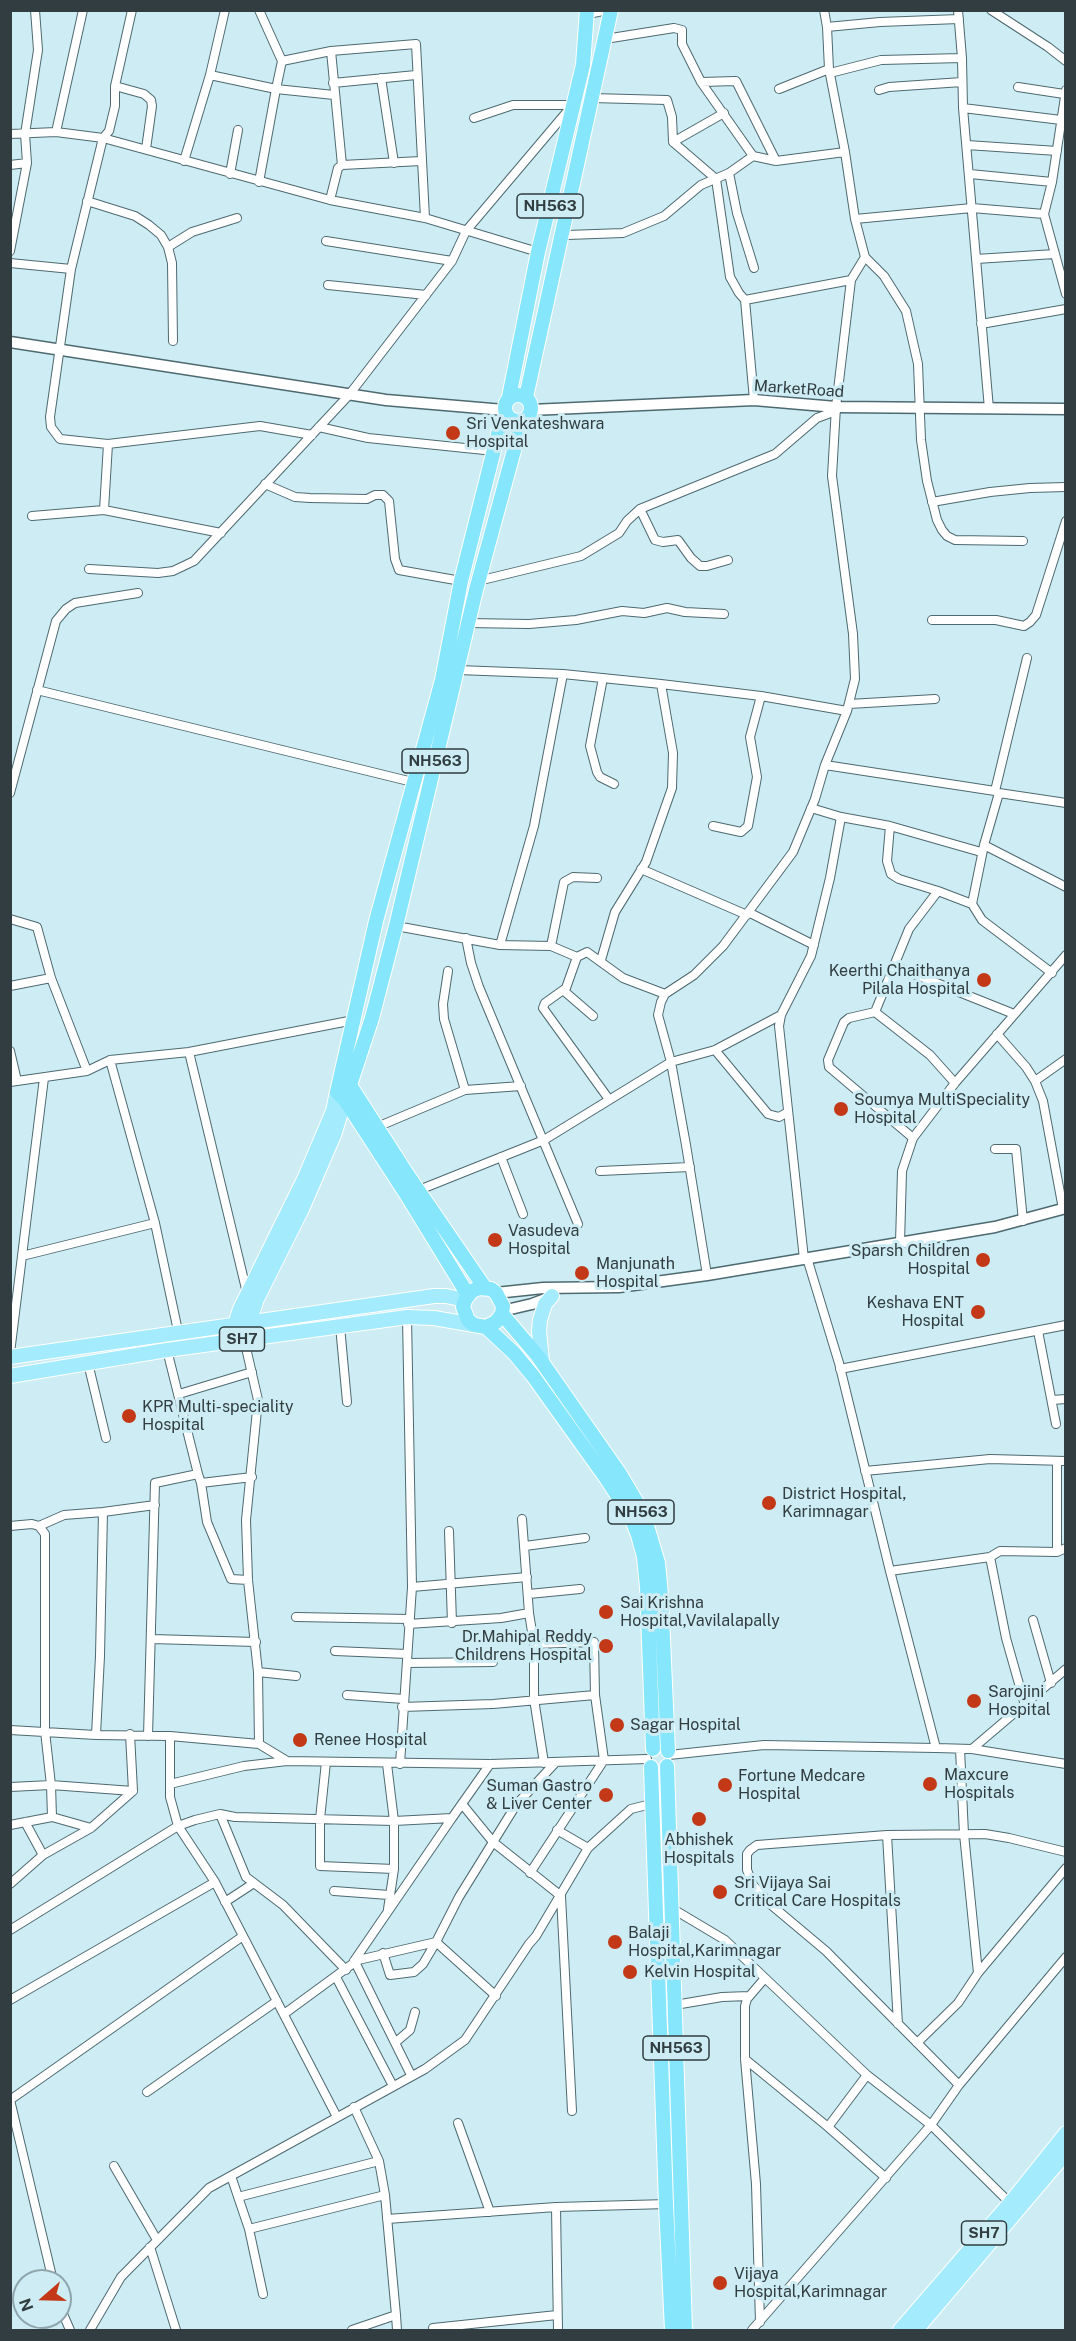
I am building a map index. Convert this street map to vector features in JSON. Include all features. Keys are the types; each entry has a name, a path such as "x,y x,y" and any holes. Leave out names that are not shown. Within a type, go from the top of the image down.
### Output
{"highway":[{"name":"NH563","path":"610,10 526,409 478,581 396,926 341,1096 433,1235 466,1297 465,1314 514,1353 533,1376 606,1478 634,1525 644,1557 647,1587 651,1804 672,2331"},
{"name":"NH563","path":"587,12 583,65 538,252 506,407 461,581 442,680 376,921 354,1020 347,1081 419,1190 491,1290 501,1299 502,1312 542,1361 620,1474 647,1526 658,1563 668,1757 685,2331"},
{"path":"518,394 526,409 513,420 506,407 518,394"},
{"path":"466,1297 479,1288 491,1290"},
{"path":"480,1326 496,1322 502,1312"},
{"path":"661,1747 668,1757 658,1770 650,1758 661,1747"}],"main road":[{"path":"238,1340 234,1324 305,1177 341,1096"},
{"path":"238,1340 249,1322 256,1299 302,1209 334,1135 341,1096"},
{"name":"SH7","path":"10,1355 435,1296 466,1297"},
{"path":"542,1361 540,1320 545,1304 552,1296"},
{"name":"SH7","path":"10,1376 167,1350 407,1317 434,1318 480,1326"},
{"name":"SH7","path":"900,2331 1010,2202 1065,2133"},
{"name":"SH7","path":"916,2331 1065,2153"}],"street":[{"path":"10,251 27,162 25,134 38,50 34,10"},
{"path":"56,132 83,10"},
{"path":"132,10 115,86 115,106 109,131 103,138 71,269 50,417 51,427 60,439 108,444 260,426 312,435"},
{"path":"184,161 210,75 225,10"},
{"path":"259,10 282,61 259,182"},
{"path":"587,12 610,10"},
{"path":"824,10 830,71 855,219 865,257 884,276 906,311 918,364 921,440 933,502 942,530 955,540 1023,541"},
{"path":"991,10 1048,47 1065,61"},
{"path":"827,27 958,15 963,108 989,409"},
{"path":"605,39 674,28 682,30 682,44 701,82 753,156 776,161 845,152"},
{"path":"282,61 331,51 416,44 425,218"},
{"path":"331,51 342,165"},
{"path":"779,89 830,71 881,60 962,58"},
{"path":"210,75 276,89 334,94"},
{"path":"333,83 416,75"},
{"path":"381,78 394,163"},
{"path":"701,82 736,81 776,161"},
{"path":"879,90 889,87 962,82"},
{"path":"115,86 144,93 151,100 146,149"},
{"path":"1018,87 1065,92 1052,182 1044,214 1065,294"},
{"path":"592,98 667,100 672,117 673,142 716,179 730,277 746,300 754,400"},
{"path":"474,118 513,105 574,104"},
{"path":"89,569 158,573 173,571 194,561 349,395 452,261 466,231 574,104"},
{"path":"963,108 1062,120"},
{"path":"673,142 724,113"},
{"path":"230,174 238,130"},
{"path":"10,134 56,132 103,138 330,200 425,218 538,252"},
{"path":"967,145 1057,151"},
{"path":"563,226 567,235 623,233 664,216 701,185 729,173 753,156"},
{"path":"330,200 338,168 342,165 421,161"},
{"path":"10,165 27,162"},
{"path":"729,173 737,213 754,268"},
{"path":"970,174 1052,182"},
{"path":"87,201 142,221 161,235 168,247 172,262 173,341"},
{"path":"855,219 972,207 1044,214"},
{"path":"168,247 199,229 237,218"},
{"path":"326,241 452,261"},
{"path":"976,259 1055,254"},
{"path":"707,1275 690,1167 670,1062 658,1015 665,994 694,975 723,946 793,852 848,707 855,679 852,634 832,476 836,409 851,280 865,257"},
{"path":"10,263 71,269"},
{"path":"746,300 851,280"},
{"path":"328,285 426,295"},
{"path":"981,324 1065,309"},
{"path":"10,342 349,395 506,407"},
{"name":"MarketRoad","path":"526,409 754,400 836,409 1065,409"},
{"path":"478,581 581,556 618,533 640,509 775,454 817,418 836,409"},
{"path":"319,427 368,438 494,451"},
{"path":"104,510 108,444"},
{"path":"266,484 295,497 367,499 375,495 383,495 389,501 395,559 399,570 461,581"},
{"path":"933,502 990,492 1065,487"},
{"path":"640,509 654,540 663,542 678,540 700,566 728,560"},
{"path":"32,516 104,510 221,533"},
{"path":"932,620 996,620 1024,626 1030,622 1036,615 1062,547 1065,521"},
{"path":"10,793 56,621 66,609 75,603 138,593"},
{"path":"468,623 553,622 622,611 644,613 668,608 685,612 724,614"},
{"path":"972,904 1027,658"},
{"path":"458,670 603,678 848,707 935,699"},
{"path":"500,945 534,826 563,675"},
{"path":"603,678 590,746 600,777 614,784"},
{"path":"601,960 615,912 646,862 672,788 673,753 661,684"},
{"path":"38,690 429,786"},
{"path":"713,826 741,832 748,826 757,777 750,737 761,696"},
{"path":"825,765 1065,803"},
{"path":"811,808 841,817 983,848 1065,886"},
{"path":"841,817 830,878 811,957 781,1015 779,1026 806,1259 840,1369 936,1748"},
{"path":"890,826 887,861 891,874 899,879 972,904 982,920 1052,973"},
{"path":"641,869 747,913 814,945"},
{"path":"552,946 564,882 573,877 597,878"},
{"path":"875,1012 909,929 938,891"},
{"path":"10,919 37,927 51,978 87,1071"},
{"path":"396,926 500,945 552,946 577,957"},
{"path":"466,938 479,987 578,1224"},
{"path":"608,1098 544,1011 545,1003 564,991 577,957 586,952 601,960 623,978 665,994"},
{"path":"900,1243 902,1171 913,1138 955,1083 1052,973 1065,955"},
{"path":"894,966 1014,1014"},
{"path":"448,971 443,1004 444,1019 465,1090"},
{"path":"10,986 51,978"},
{"path":"564,991 593,1016"},
{"path":"875,1012 930,1055 955,1083"},
{"path":"875,1012 849,1018 844,1022 828,1060 829,1067 913,1138"},
{"path":"419,1190 544,1140 608,1098 670,1062 715,1050 781,1015"},
{"path":"10,1051 14,1082 87,1071 110,1060 189,1052 354,1020"},
{"path":"491,1290 619,1287 707,1275 1023,1221 1064,1209 1043,1101 1035,1081 997,1034"},
{"path":"715,1050 768,1114 779,1117 788,1112"},
{"path":"189,1052 248,1293"},
{"path":"1035,1081 1065,1059"},
{"path":"110,1060 154,1223 178,1331"},
{"path":"10,1355 44,1078"},
{"path":"377,1127 465,1090 521,1086"},
{"path":"994,1149 1016,1149 1023,1221"},
{"path":"501,1157 523,1214"},
{"path":"600,1171 690,1167"},
{"path":"22,1256 154,1223"},
{"path":"502,1312 532,1304 568,1289"},
{"path":"400,1764 412,1587 407,1317"},
{"path":"840,1369 1065,1324"},
{"path":"340,1326 347,1402"},
{"path":"1038,1331 1056,1424"},
{"path":"238,1340 252,1372 258,1400 246,1520 248,1580 258,1672 259,1744"},
{"path":"167,1350 200,1478 207,1522 231,1579 248,1580"},
{"path":"88,1363 106,1437"},
{"path":"179,1394 252,1372"},
{"path":"1052,1400 1065,1400"},
{"path":"865,1472 990,1459 1061,1461 1061,1550 1000,1551 990,1557 890,1571"},
{"path":"148,1736 155,1483 200,1478 252,1478"},
{"path":"39,1526 64,1515 154,1505"},
{"path":"96,1735 103,1512"},
{"path":"522,1519 529,1613 534,1644 534,1699 544,1763"},
{"path":"10,1526 32,1524 39,1526 45,1534 45,1731 52,1817"},
{"path":"449,1531 452,1623"},
{"path":"525,1546 585,1538"},
{"path":"990,1557 1006,1638 1025,1706"},
{"path":"412,1587 527,1576"},
{"path":"529,1593 580,1589"},
{"path":"296,1617 452,1623 529,1613"},
{"path":"1033,1620 1051,1683"},
{"path":"152,1639 256,1642"},
{"path":"530,1873 604,1760 595,1695 594,1642 534,1644"},
{"path":"335,1651 407,1659 493,1662"},
{"path":"972,1749 1065,1670"},
{"path":"258,1672 296,1676"},
{"path":"347,1695 403,1703 493,1704 595,1695"},
{"path":"10,1730 170,1736 259,1744 287,1761"},
{"path":"129,1734 133,1791"},
{"path":"170,1736 170,1797 178,1826 215,1882 337,2117"},
{"path":"668,1757 764,1745 936,1748 972,1749 1065,1764"},
{"path":"960,1749 964,1834 978,1973"},
{"path":"170,1784 244,1766 287,1761 490,1764 650,1758"},
{"path":"326,1762 320,1819 320,1866 393,1869"},
{"path":"383,1953 390,1974 414,1972 423,1964 459,1898 516,1805 555,1763"},
{"path":"387,1764 394,1821 393,1869 388,1912"},
{"path":"284,2014 346,1970 355,1961 490,1764"},
{"path":"10,1787 51,1785 133,1791"},
{"path":"10,1884 43,1855 92,1828 133,1791"},
{"path":"462,1804 493,1842 561,1896"},
{"path":"90,2331 121,2277 209,2188 425,2069 465,2040 561,1896 588,1848 631,1809 651,1804"},
{"path":"220,1814 246,1877 283,1905 346,1970"},
{"path":"10,1930 178,1826 220,1814 394,1821 452,1818"},
{"path":"10,1825 52,1817 92,1828"},
{"path":"25,1822 43,1855"},
{"path":"557,1830 588,1848"},
{"path":"959,2085 826,1952 770,1904 753,1885 747,1870 747,1854 758,1845 887,1835 964,1834 1009,1838 1065,1852"},
{"path":"887,1835 898,2024"},
{"path":"917,2043 958,2003 978,1973 1065,1868"},
{"path":"10,2000 215,1882"},
{"path":"225,1902 254,1883"},
{"path":"334,1891 389,1895"},
{"path":"561,1896 572,2111"},
{"path":"673,1909 725,1940 867,2075 931,2125 1010,2202"},
{"path":"50,2269 10,2100 243,1936"},
{"path":"355,1961 436,1942"},
{"path":"436,1942 496,1996"},
{"path":"752,2331 931,2125 959,2085 1065,1957"},
{"path":"355,1961 411,2075"},
{"path":"336,1977 393,2086"},
{"path":"760,2322 756,2184 745,2059 746,2006 749,1996 765,1978"},
{"path":"675,2005 722,1997 749,1996"},
{"path":"147,2092 277,2001"},
{"path":"396,2042 410,2030 415,2012"},
{"path":"745,2059 886,2178"},
{"path":"828,2127 867,2075"},
{"path":"354,2107 380,2161 397,2331"},
{"path":"458,2123 490,2212"},
{"path":"238,2197 380,2161"},
{"path":"114,2166 157,2240"},
{"path":"231,2176 249,2229 263,2294"},
{"path":"249,2229 385,2195"},
{"path":"387,2219 556,2206 681,2204"},
{"path":"556,2206 558,2331"},
{"path":"150,2247 176,2331"},
{"path":"352,2331 396,2315"},
{"path":"434,2328 471,2327 557,2315"}],"place":[{"name":"Sri Venkateshwara Hospital","path":"453,433"},
{"name":"Keerthi Chaithanya Pilala Hospital","path":"984,980"},
{"name":"Soumya MultiSpeciality Hospital","path":"841,1109"},
{"name":"Vasudeva Hospital","path":"495,1240"},
{"name":"Sparsh Children Hospital","path":"983,1260"},
{"name":"Manjunath Hospital","path":"582,1273"},
{"name":"Keshava ENT Hospital","path":"978,1312"},
{"name":"KPR Multi-speciality Hospital","path":"129,1416"},
{"name":"District Hospital, Karimnagar","path":"769,1503"},
{"name":"Sai Krishna Hospital,Vavilalapally","path":"606,1612"},
{"name":"Dr.Mahipal Reddy Childrens Hospital","path":"606,1646"},
{"name":"Sarojini Hospital","path":"974,1701"},
{"name":"Sagar Hospital","path":"617,1725"},
{"name":"Renee Hospital","path":"300,1740"},
{"name":"Maxcure Hospitals","path":"930,1784"},
{"name":"Fortune Medcare Hospital","path":"725,1785"},
{"name":"Suman Gastro & Liver Center","path":"606,1795"},
{"name":"Abhishek Hospitals","path":"699,1819"},
{"name":"Sri Vijaya Sai Critical Care Hospitals","path":"720,1892"},
{"name":"Balaji Hospital,Karimnagar","path":"615,1942"},
{"name":"Kelvin Hospital","path":"630,1972"},
{"name":"Vijaya Hospital,Karimnagar","path":"720,2283"}]}
